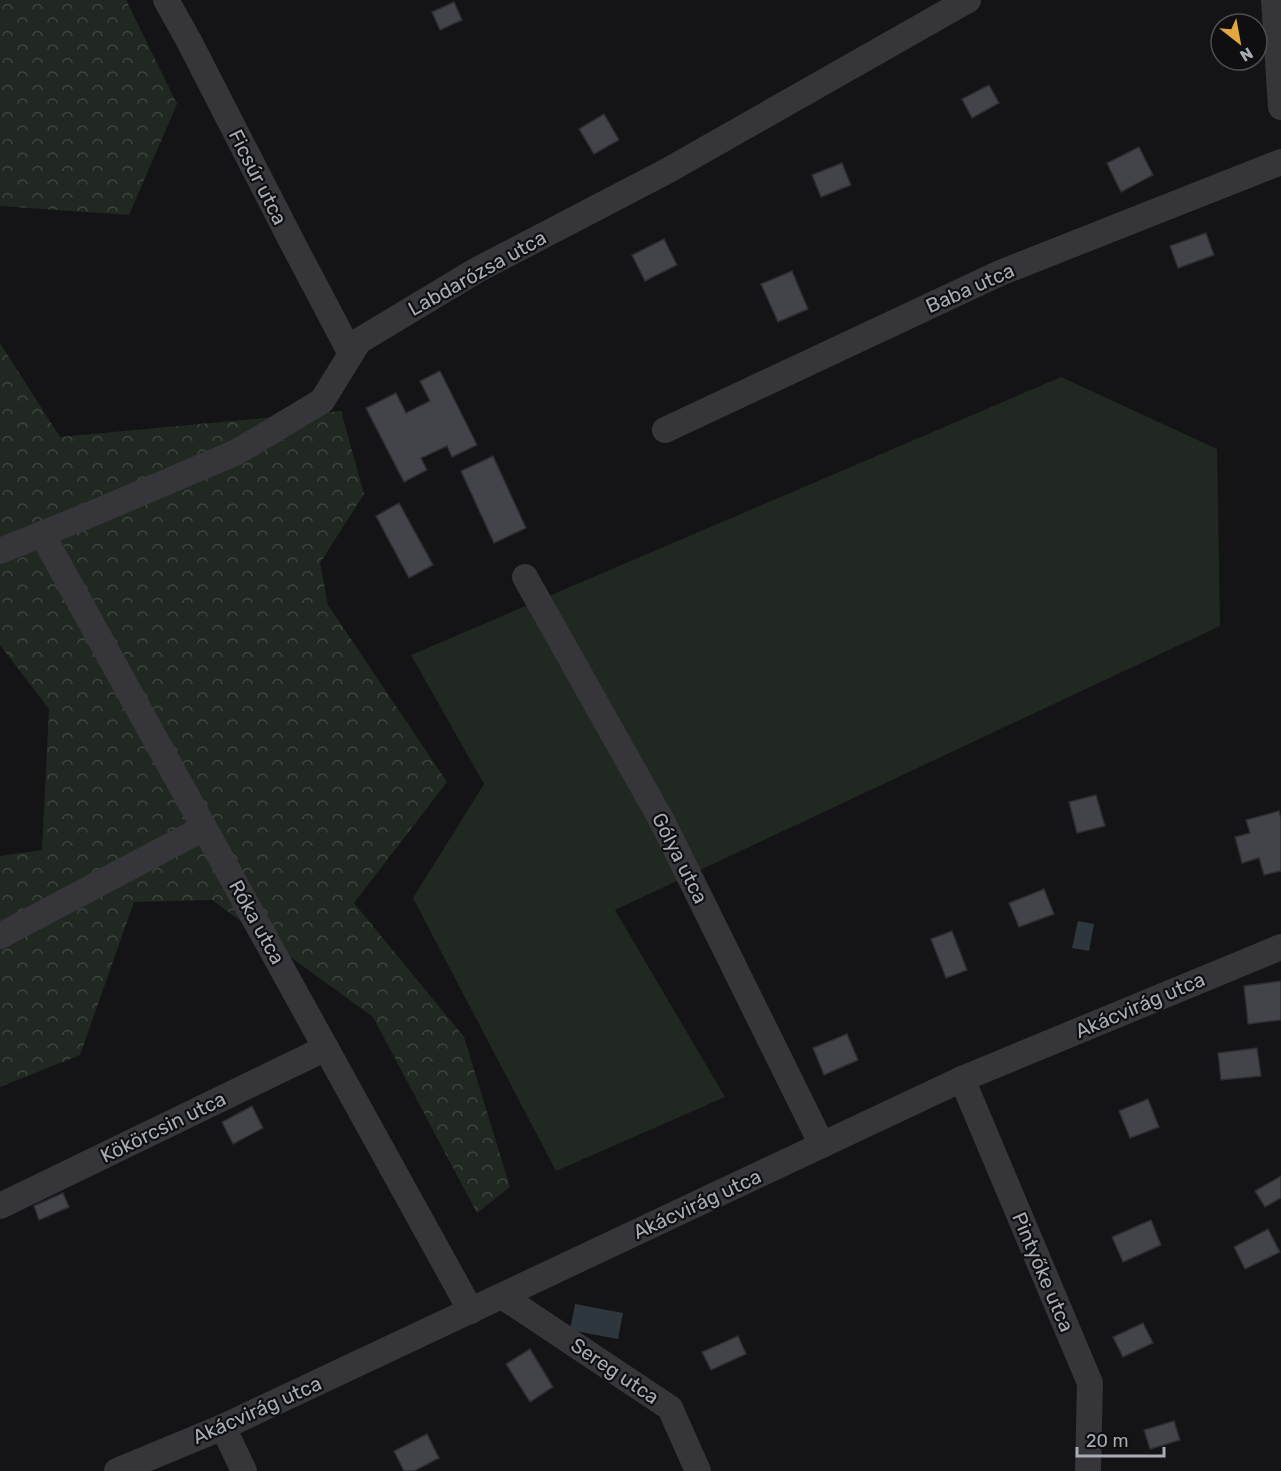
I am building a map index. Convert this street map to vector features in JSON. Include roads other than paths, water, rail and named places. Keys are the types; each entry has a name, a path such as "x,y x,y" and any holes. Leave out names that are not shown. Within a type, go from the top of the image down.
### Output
{"street":[{"name":"Ficsúr utca","path":"166,0 351,354"},
{"name":"Labdarózsa utca","path":"0,551 237,452 322,401 359,341 477,270 667,171 968,0"},
{"path":"1274,0 1281,107"},
{"name":"Baba utca","path":"665,430 999,273 1281,162"},
{"name":"Róka utca","path":"42,534 471,1311"},
{"name":"Gólya utca","path":"525,577 662,821 822,1145"},
{"path":"0,936 204,828"},
{"name":"Akácvirág utca","path":"117,1471 224,1427 962,1079 1281,947"},
{"name":"Kökörcsin utca","path":"0,1206 326,1048"},
{"name":"Pintyőke utca","path":"962,1079 1090,1383 1088,1471"},
{"name":"Sereg utca","path":"502,1296 670,1408 698,1471"},
{"path":"224,1427 244,1471"}]}
